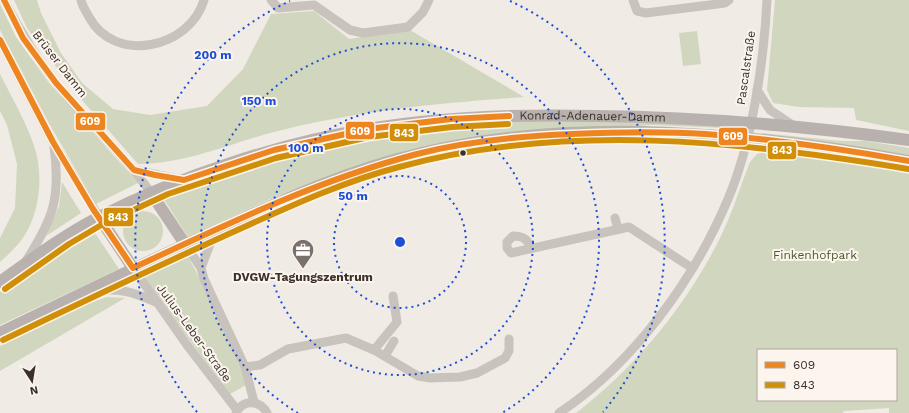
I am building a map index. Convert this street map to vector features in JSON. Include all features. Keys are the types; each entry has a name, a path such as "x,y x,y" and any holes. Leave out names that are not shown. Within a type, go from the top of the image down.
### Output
{"main road":[{"name":"Konrad-Adenauer-Damm","path":"0,282 99,217 151,193 184,180 274,150 368,129 420,122 509,116 563,115 660,117 750,122 909,140"},
{"name":"Konrad-Adenauer-Damm","path":"0,333 133,268 293,195 403,158 463,144 510,137 567,133 718,135 834,148 909,161"},
{"path":"151,193 185,244"},
{"path":"99,217 133,268"}],"street":[{"name":"Brüser Damm","path":"4,0 23,38 56,83 134,170 151,193"},
{"path":"81,0 93,24 116,42 132,46 150,46 170,39 189,27 201,12 204,0"},
{"path":"271,0 278,8 314,5 350,30 363,33 408,27 423,12 429,0"},
{"path":"632,0 637,10 646,14 725,3 729,0"},
{"name":"Pascalstraße","path":"559,413 597,384 620,363 658,319 711,237 729,198 747,138 757,90 767,0"},
{"path":"0,40 53,142 99,217"},
{"path":"757,90 770,110 794,126"},
{"path":"24,265 49,222 54,208 57,178 53,142"},
{"path":"134,170 184,180"},
{"path":"616,218 618,229"},
{"path":"531,249 630,226 692,268"},
{"path":"201,268 215,231"},
{"name":"Julius-Leber-Straße","path":"133,268 156,302 237,412 244,404 254,402 245,367 204,279 201,268 185,244"},
{"path":"86,292 114,289 130,291 156,302"},
{"path":"374,350 397,322 393,296"},
{"path":"245,367 260,365 288,349 346,338 374,350 412,374 430,378 460,377 476,373 505,358 509,350 509,339"},
{"path":"385,356 394,341"},
{"path":"254,402 263,407 267,413"}],"green space":[{"path":"14,0 37,0 41,13 61,53 82,83 113,109 150,115 207,106 243,69 271,14 314,11 349,39 410,30 524,97 429,105 367,113 274,132 173,161 138,164 74,91 27,28"},
{"path":"775,0 909,0 909,131 856,120 854,108 799,107 773,103 767,90"},
{"path":"0,4 16,37 49,83 138,183 96,204 50,125 0,30"},
{"path":"697,31 701,64 683,66 679,33"},
{"path":"0,74 24,120 32,139 39,170 39,192 31,224 26,233 21,241 0,262 0,238 15,208 17,164 7,125 0,111"},
{"path":"555,119 727,126 726,128 652,125 463,139 412,149 337,173 270,199 188,237 162,196 233,170 282,155 356,137 455,125"},
{"path":"762,134 841,141 866,141 909,148 909,155"},
{"name":"Finkenhofpark","path":"770,150 909,170 909,413 889,413 889,408 844,411 843,413 576,413 619,376 639,355 658,334 692,288 720,238 750,162 757,154"},
{"path":"62,182 81,213 46,236 59,206"},
{"path":"147,211 154,214 160,220 163,231 162,239 154,248 147,251 139,251 132,248 124,239 123,227 126,220 135,212"},
{"path":"91,227 119,269 0,325 0,292"},
{"path":"185,251 208,294 245,379 246,385 230,394 140,274 141,270"},
{"path":"107,297 125,298 0,371 0,346 81,306"}],"transit line":[{"name":"609","path":"4,0 23,38 56,83 134,170 155,175 184,180 274,150 368,129 451,119 509,116"},
{"name":"609","path":"0,40 53,142 93,209 133,268 237,220 308,190 417,154 474,142 572,134 638,132 688,133 782,142 909,161"},
{"name":"843","path":"5,289 69,244 103,224 168,194 276,158 369,137 452,127 508,124"},
{"name":"843","path":"3,340 167,262 331,189 399,167 462,153 525,144 589,140 653,141 717,144 781,151 908,169"}],"place":[{"name":"DVGW-Tagungszentrum","path":"303,270"}]}
